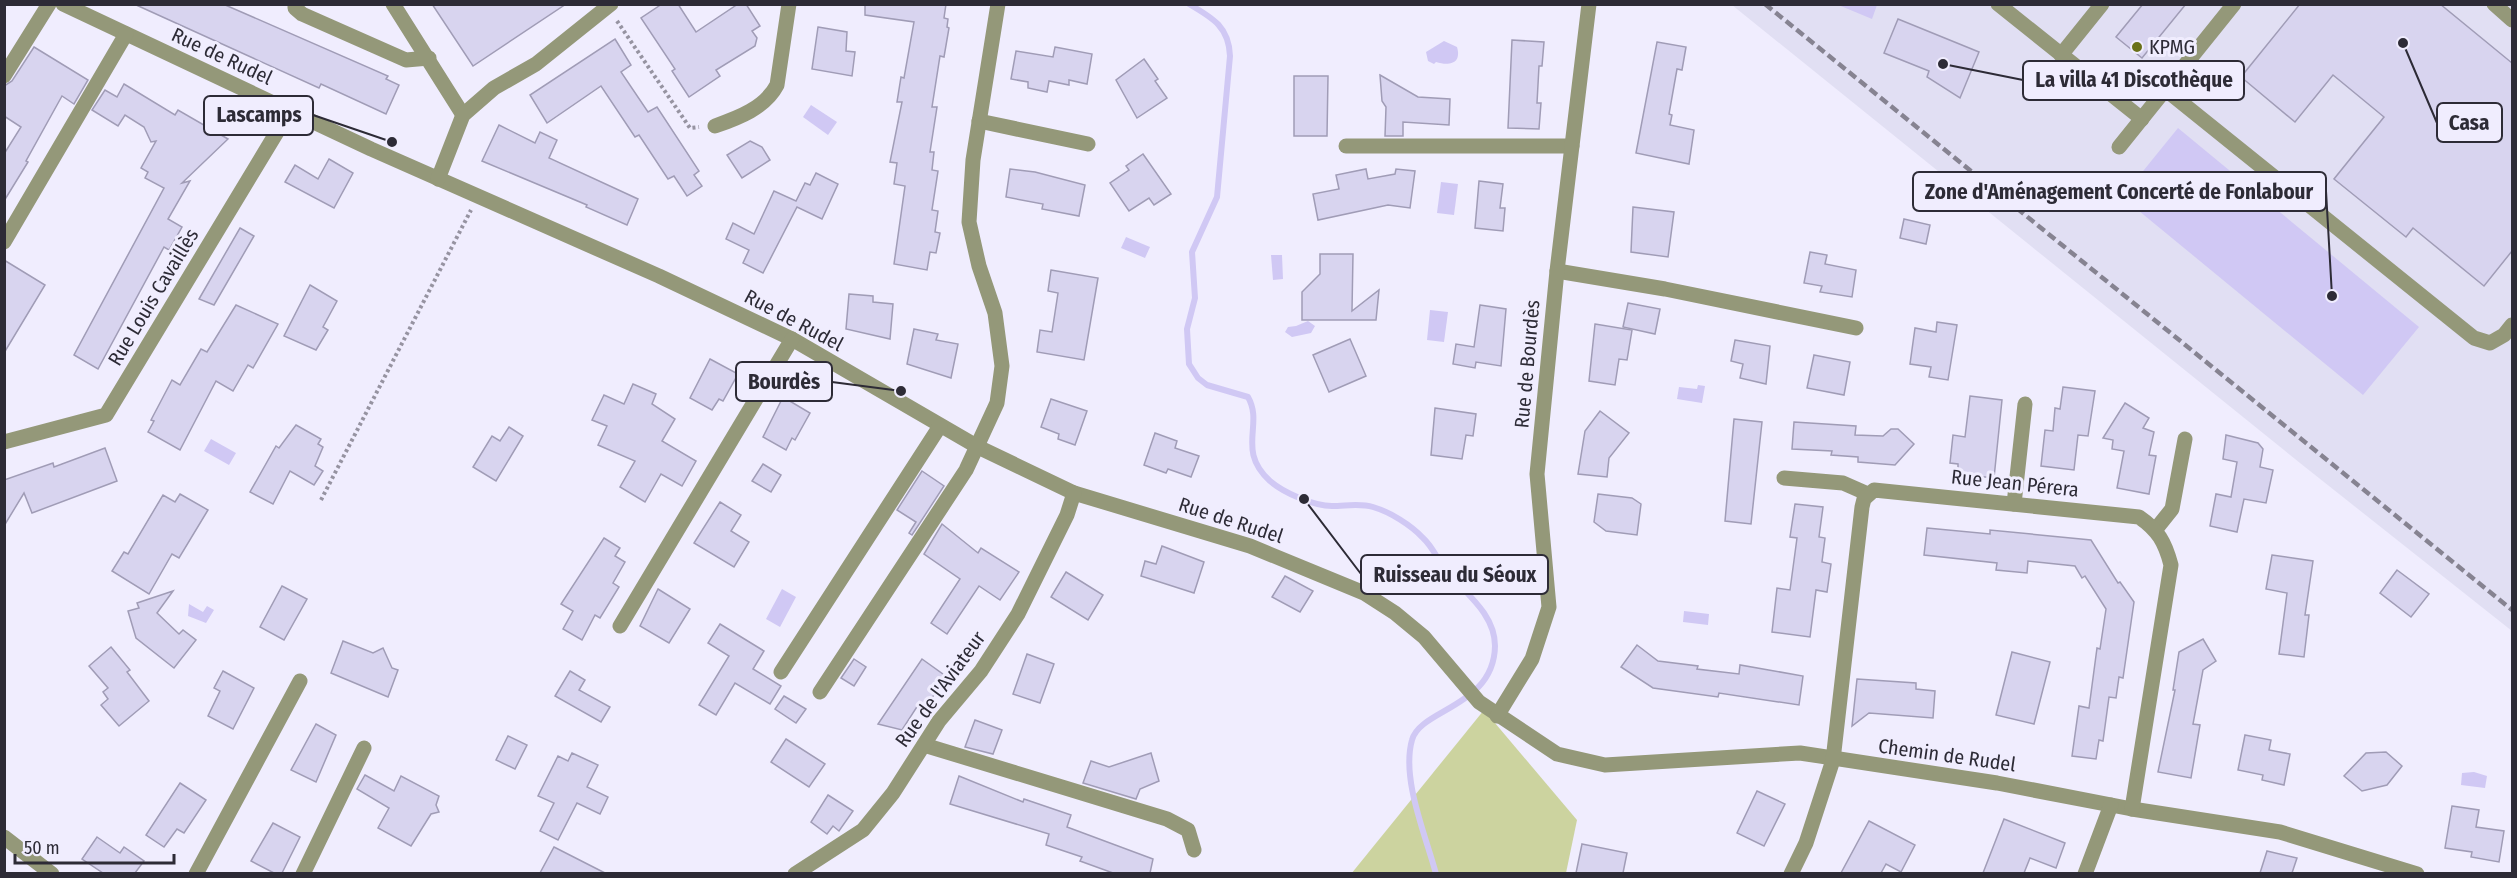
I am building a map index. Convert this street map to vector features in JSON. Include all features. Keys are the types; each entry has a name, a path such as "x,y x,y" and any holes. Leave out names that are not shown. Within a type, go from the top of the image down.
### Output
{"street":[{"path":"4,76 49,4"},
{"name":"Rue de Rudel","path":"63,4 438,179 792,339 978,447 1074,493 1250,546 1364,593 1395,613 1424,638 1479,702"},
{"path":"296,4 295,8 302,14 406,60 429,58"},
{"path":"393,4 463,115"},
{"path":"715,126 739,118 771,96 777,85 789,4"},
{"path":"820,692 966,470 998,403 1002,366 995,313 969,222 973,160 998,4"},
{"name":"Rue de Bourdès","path":"1497,716 1532,659 1549,608 1537,474 1557,271 1589,4"},
{"path":"1998,4 2142,119"},
{"path":"2061,55 2102,4"},
{"path":"2119,147 2234,4"},
{"path":"2493,4 2512,20"},
{"path":"438,179 463,115 494,88 536,64 601,8"},
{"path":"4,242 126,34"},
{"path":"2166,90 2474,338 2490,343 2504,335 2512,325"},
{"name":"Rue Louis Cavaillès","path":"4,442 106,415 280,127 287,109"},
{"path":"979,121 1088,144"},
{"path":"1346,146 1572,146"},
{"path":"1557,271 1665,289 1856,328"},
{"path":"620,626 792,339"},
{"path":"2014,504 2025,404"},
{"path":"781,672 940,426"},
{"path":"2132,808 2171,565 2166,546 2156,529 2172,509 2186,439"},
{"name":"Rue Jean Pérera","path":"1784,478 1843,483 1868,494 1874,490 1882,490 2139,517 2156,529"},
{"name":"Rue de l'Aviateur","path":"795,873 863,830 893,793 939,721 981,671 1018,614 1067,515 1074,493"},
{"path":"1791,873 1806,843 1833,760 1862,507 1868,494"},
{"path":"196,873 300,681"},
{"name":"Chemin de Rudel","path":"1479,702 1557,754 1605,765 1800,753 1833,760 1997,783 2111,805 2280,832 2417,873"},
{"path":"924,745 1167,819 1188,830 1194,850"},
{"path":"303,873 364,748"},
{"path":"2085,873 2111,805"},
{"path":"4,837 52,873"}],"path":[{"path":"601,8 690,128 715,126"},
{"path":"321,500 478,196"}],"shaded area":[{"path":"1836,4 1877,4 1877,5 1872,19"},
{"path":"1732,5 2512,5 2512,631 2305,467"},
{"path":"1444,41 1457,47 1456,60 1445,64 1436,62 1434,64 1428,61 1426,52"},
{"path":"811,105 837,122 828,135 803,117"},
{"path":"2178,128 2419,327 2363,395 2122,197"},
{"path":"1441,182 1458,184 1454,215 1437,213"},
{"path":"1126,237 1150,247 1145,258 1121,248"},
{"path":"1271,255 1282,255 1283,279 1273,280"},
{"path":"1430,310 1448,312 1444,342 1427,340"},
{"path":"1308,321 1315,326 1311,333 1292,337 1285,332 1288,327"},
{"path":"1698,385 1705,386 1702,403 1677,399 1679,387 1697,389"},
{"path":"211,439 236,453 229,465 204,451"},
{"path":"782,589 796,597 780,627 766,619"},
{"path":"189,604 203,612 207,606 214,610 206,623 188,616"},
{"path":"1684,611 1709,614 1708,625 1683,622"},
{"path":"2474,772 2487,776 2485,788 2461,785 2462,773"}],"green space":[{"path":"1484,710 1577,820 1566,873 1351,874"}],"building":[{"path":"134,4 223,4 388,76 386,79 399,85 386,114 321,84 319,88"},
{"path":"432,4 566,4 473,66"},
{"path":"662,4 678,4 696,32 738,4 746,4 760,26 752,31 757,38 755,46 716,70 720,76 689,97 672,71 675,69 641,18"},
{"path":"865,4 946,4 944,18 948,19 947,27 949,28 944,57 940,56 932,107 937,107 930,152 934,152 932,170 938,171 932,210 938,211 935,232 940,233 936,253 930,252 927,270 894,264 905,186 894,184 897,163 890,162 902,102 897,102 901,77 904,78 914,22 865,15"},
{"path":"2143,4 2186,4 2142,58 2116,37"},
{"path":"2300,4 2440,4 2512,63 2512,251 2484,286 2413,228 2406,237 2334,179 2384,117 2333,75 2295,122 2241,77"},
{"path":"1898,19 1979,52 1960,98 1927,77 1929,71 1884,53"},
{"path":"818,27 847,32 846,51 855,52 852,76 812,69"},
{"path":"615,39 631,65 621,72 648,112 657,107 699,171 694,175 702,186 687,196 674,176 668,179 639,135 635,137 601,86 547,123 530,95"},
{"path":"1512,40 1544,42 1542,66 1539,66 1537,103 1541,103 1539,129 1508,128"},
{"path":"1657,42 1686,47 1682,70 1677,69 1669,114 1672,115 1670,125 1694,130 1689,164 1636,153"},
{"path":"34,47 88,80 74,104 62,96 26,161 28,162 4,201 4,154 21,127 4,116 4,86 12,81"},
{"path":"1055,47 1092,54 1087,84 1069,80 1069,85 1049,81 1047,92 1028,88 1028,82 1011,79 1016,51 1053,57"},
{"path":"1144,59 1158,79 1155,81 1167,98 1137,118 1116,80"},
{"path":"1380,75 1418,97 1450,99 1449,125 1403,122 1403,136 1385,136 1386,107 1382,101"},
{"path":"1294,76 1328,76 1327,136 1294,136"},
{"path":"124,84 175,115 178,110 228,139 182,183 190,181 168,219 182,227 169,250 164,247 98,369 74,355 164,188 145,178 148,172 141,168 156,141 151,142 144,127 125,115 118,126 92,110 105,90 117,97"},
{"path":"499,125 535,143 540,132 557,140 549,158 638,199 627,225 586,207 587,205 482,161"},
{"path":"750,141 762,147 770,160 742,178 727,155"},
{"path":"1143,154 1171,194 1154,205 1149,198 1129,211 1110,183 1129,170 1126,166"},
{"path":"329,159 353,173 334,208 285,182 295,165 318,179"},
{"path":"1010,169 1035,172 1085,185 1079,216 1042,209 1043,204 1006,197"},
{"path":"1366,169 1368,179 1395,174 1396,169 1415,171 1410,208 1388,205 1318,220 1313,194 1339,189 1336,175"},
{"path":"816,173 838,184 822,219 797,207 763,273 743,263 749,250 726,239 733,223 754,234 774,191 796,201 805,183 810,185"},
{"path":"1479,181 1503,184 1500,208 1505,208 1503,231 1475,228"},
{"path":"1633,207 1674,212 1668,257 1631,252"},
{"path":"1904,219 1930,225 1926,244 1900,238"},
{"path":"240,228 254,236 214,305 199,299"},
{"path":"1810,252 1827,255 1825,264 1856,270 1852,297 1820,292 1822,286 1804,283"},
{"path":"1320,254 1353,254 1352,311 1379,290 1376,320 1302,320 1302,292 1320,274"},
{"path":"4,260 45,285 4,353"},
{"path":"1051,270 1098,278 1084,360 1037,352 1040,330 1052,332 1058,293 1048,291"},
{"path":"310,285 337,301 323,327 328,330 316,350 284,336"},
{"path":"849,294 873,296 873,302 893,304 890,339 846,329"},
{"path":"1628,303 1660,309 1655,334 1623,327"},
{"path":"236,305 278,324 253,368 248,365 233,391 216,381 180,450 148,432 154,421 151,420 172,380 180,385 201,349 207,352"},
{"path":"1480,305 1506,309 1501,366 1476,362 1475,368 1453,364 1456,344 1474,347"},
{"path":"1937,322 1957,325 1948,380 1929,377 1931,367 1910,364 1915,328 1936,332"},
{"path":"1595,324 1632,330 1627,360 1619,359 1615,385 1589,381"},
{"path":"914,329 938,334 936,340 958,344 951,378 907,364"},
{"path":"1350,339 1366,376 1329,392 1313,355"},
{"path":"1735,340 1770,346 1766,384 1740,378 1743,364 1731,361"},
{"path":"1814,355 1850,362 1844,395 1807,388"},
{"path":"710,359 738,374 723,401 719,399 712,410 690,398"},
{"path":"633,384 656,394 652,404 675,419 662,441 696,461 682,486 661,474 645,502 620,487 635,461 598,445 607,426 592,420 604,395 624,404"},
{"path":"2063,387 2095,391 2088,436 2078,435 2074,470 2041,466 2045,430 2053,431 2055,408 2060,409"},
{"path":"1970,396 2002,400 1994,478 1958,474 1958,464 1950,463 1953,435 1965,437"},
{"path":"783,397 810,413 795,440 792,438 786,450 763,437"},
{"path":"1051,399 1087,411 1075,445 1058,439 1059,434 1041,427"},
{"path":"2125,403 2149,418 2143,428 2154,432 2149,455 2156,456 2149,494 2117,488 2124,451 2112,449 2113,440 2103,438"},
{"path":"1435,408 1476,414 1473,436 1466,435 1462,459 1431,455"},
{"path":"1600,411 1629,433 1609,458 1607,477 1578,474 1585,431"},
{"path":"1734,419 1762,422 1751,524 1725,521"},
{"path":"1794,422 1856,426 1855,435 1883,436 1891,429 1898,429 1914,444 1895,465 1858,462 1858,457 1831,455 1832,451 1792,449"},
{"path":"296,425 321,439 318,444 323,447 315,466 323,471 314,485 290,471 273,504 250,492 276,446 279,448"},
{"path":"509,427 523,436 496,481 473,467 492,436 500,441"},
{"path":"1155,433 1177,441 1175,448 1199,456 1191,477 1168,469 1166,473 1144,465"},
{"path":"2226,435 2258,443 2263,449 2260,467 2273,470 2266,503 2244,499 2237,532 2210,526 2216,494 2231,497 2237,462 2223,459"},
{"path":"105,448 117,481 32,513 24,493 4,526 4,480 53,463 54,467"},
{"path":"763,464 781,475 771,492 752,481"},
{"path":"922,471 944,486 912,535 909,533 916,522 897,510"},
{"path":"180,494 208,510 179,558 172,554 149,594 112,571 124,552 128,554 163,495 175,502"},
{"path":"1598,494 1632,498 1641,504 1637,535 1606,531 1594,522"},
{"path":"720,502 741,515 731,531 749,542 734,567 694,543"},
{"path":"1795,504 1823,507 1819,537 1825,538 1822,562 1831,564 1827,592 1816,590 1810,637 1772,632 1777,588 1790,590 1797,538 1790,537"},
{"path":"942,524 978,553 981,548 1019,572 1000,600 979,586 947,634 931,623 960,579 924,554"},
{"path":"1927,528 1990,534 1990,530 2091,540 2118,583 2120,582 2134,602 2123,678 2119,677 2116,698 2109,697 2103,741 2099,740 2096,759 2072,756 2079,706 2089,708 2097,648 2100,649 2106,609 2085,576 2082,578 2075,566 2028,561 2027,573 1996,570 1997,563 1924,555"},
{"path":"604,538 620,548 615,556 625,562 613,583 619,587 600,618 595,615 582,640 563,629 573,611 561,604"},
{"path":"1162,546 1204,562 1194,593 1141,576 1145,561 1156,564"},
{"path":"2272,555 2313,561 2305,615 2309,615 2304,657 2279,654 2287,593 2266,589"},
{"path":"2397,570 2429,594 2411,617 2380,593"},
{"path":"1066,572 1103,595 1088,620 1051,597"},
{"path":"1285,576 1313,591 1300,612 1272,597"},
{"path":"282,586 307,599 284,640 260,627"},
{"path":"658,589 690,609 669,643 640,626"},
{"path":"173,591 157,613 179,634 183,630 196,640 174,668 136,638 128,611 139,608 137,603"},
{"path":"720,624 764,651 753,669 781,686 770,704 735,683 716,715 699,705 729,656 708,643"},
{"path":"2203,639 2216,661 2203,670 2193,724 2200,725 2191,778 2158,772 2175,690 2173,690 2179,652"},
{"path":"343,641 373,653 383,648 392,668 398,670 388,697 331,673"},
{"path":"1637,645 1658,661 1698,666 1697,669 1739,674 1740,665 1803,676 1799,705 1719,693 1718,697 1653,688 1621,667"},
{"path":"111,647 130,670 127,672 149,701 119,726 101,705 108,699 103,692 108,688 89,666"},
{"path":"2012,652 2050,662 2034,724 1996,715"},
{"path":"1027,654 1054,664 1040,703 1013,694"},
{"path":"854,659 866,667 854,686 841,678"},
{"path":"922,659 947,677 926,706 920,702 902,730 878,724"},
{"path":"223,671 254,688 233,729 208,716 220,691 214,688"},
{"path":"570,671 585,680 579,690 610,707 601,722 555,696"},
{"path":"1857,679 1916,683 1916,689 1935,691 1933,718 1869,713 1852,726"},
{"path":"784,696 806,709 796,723 775,709"},
{"path":"975,720 1002,730 993,754 965,747"},
{"path":"316,724 336,735 316,782 291,770"},
{"path":"2245,735 2271,740 2269,750 2290,754 2284,785 2262,780 2263,775 2238,770"},
{"path":"508,736 527,745 515,769 496,760"},
{"path":"786,739 825,764 809,787 771,762"},
{"path":"2386,752 2402,766 2387,785 2362,791 2344,776 2366,753"},
{"path":"572,753 598,765 587,787 608,797 600,814 577,803 558,840 540,831 554,803 538,796 558,756 568,761"},
{"path":"1151,753 1159,781 1140,789 1136,799 1083,783 1091,761 1109,767"},
{"path":"365,775 394,791 401,776 439,796 436,805 439,812 431,814 411,846 378,828 389,808 357,789"},
{"path":"959,776 1023,802 1024,799 1071,815 1067,827 1153,859 1150,873 1113,873 1080,861 1082,857 1046,845 1049,834 950,804"},
{"path":"180,783 206,800 184,833 177,829 164,847 146,835"},
{"path":"1757,791 1785,804 1764,846 1737,833"},
{"path":"828,795 853,811 839,831 833,826 827,834 811,822"},
{"path":"2452,806 2479,810 2476,827 2504,831 2499,862 2471,857 2472,852 2445,848"},
{"path":"2004,819 2065,843 2056,868 2030,858 2024,873 1983,873"},
{"path":"1869,821 1915,845 1901,872 1886,864 1881,873 1841,873"},
{"path":"273,823 300,837 282,873 274,873 251,861"},
{"path":"97,837 120,853 124,847 144,861 135,873 103,873 82,859"},
{"path":"1582,844 1627,853 1623,873 1576,873"},
{"path":"554,847 605,873 540,873"},
{"path":"2267,851 2297,858 2292,873 2260,873"}],"waterway":[{"path":"1189,4 1212,19 1223,30 1230,56 1217,197 1192,252 1195,298 1187,329 1189,364 1198,378 1207,385 1248,397 1252,407 1254,459 1270,481 1283,490 1308,501 1332,506 1368,506 1380,509 1406,524 1426,541 1444,568 1484,612 1494,634 1495,646 1491,666 1483,682 1456,704 1428,721 1418,730 1412,740 1409,755 1412,790 1436,874"}],"railway":[{"path":"1765,4 2512,610"}],"place":[{"name":"Casa","path":"2403,43"},
{"name":"KPMG","path":"2137,47"},
{"name":"La villa 41 Discothèque","path":"1943,64"},
{"name":"Lascamps","path":"392,142"},
{"name":"Zone d'Aménagement Concerté de Fonlabour","path":"2332,296"},
{"name":"Bourdès","path":"901,391"},
{"name":"Ruisseau du Séoux","path":"1304,499"}]}
